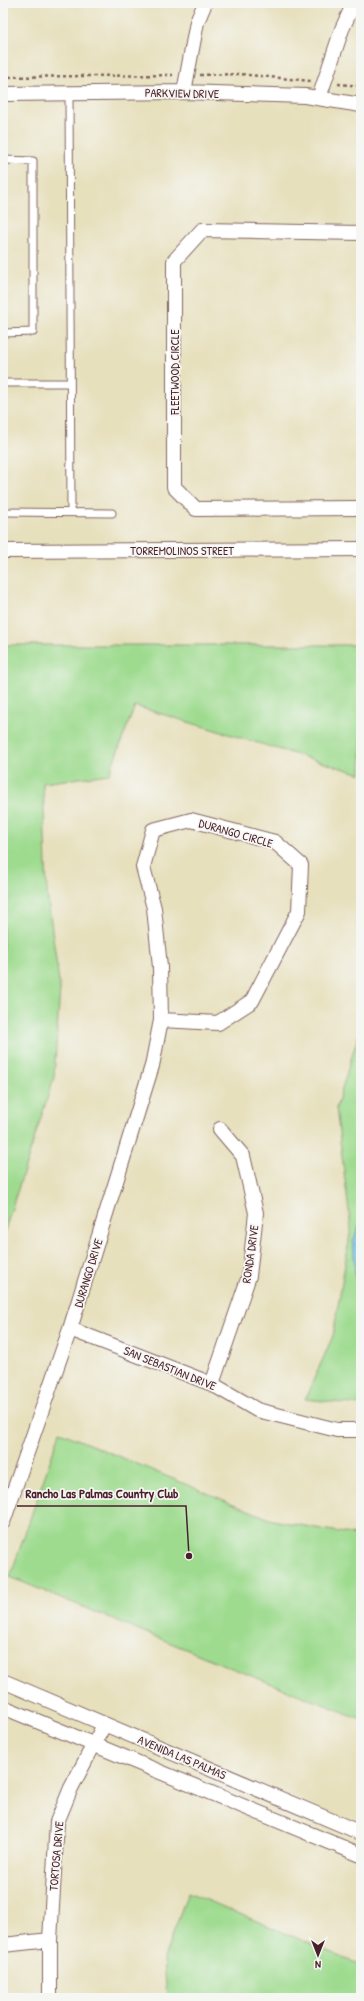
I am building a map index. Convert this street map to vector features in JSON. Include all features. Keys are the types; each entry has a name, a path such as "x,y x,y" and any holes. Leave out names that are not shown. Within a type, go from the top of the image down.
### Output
{"street":[{"path":"184,92 197,22 205,3"},
{"path":"319,98 342,29 354,3"},
{"name":"PARKVIEW DRIVE","path":"3,94 184,92 306,96 361,105"},
{"name":"FLEETWOOD CIRCLE","path":"361,233 202,230 174,261 174,487 196,509 361,508"},
{"name":"TORREMOLINOS STREET","path":"3,551 361,549"},
{"name":"DURANGO CIRCLE","path":"191,820 275,842 301,865 299,911 252,1001 218,1023 160,1020 160,967 154,908 143,867 152,830 191,820"},
{"name":"DURANGO DRIVE","path":"3,1522 70,1329 152,1066 160,1020"},
{"name":"RONDA DRIVE","path":"212,1384 249,1276 256,1213 244,1156 220,1129"},
{"name":"SAN SEBASTIAN DRIVE","path":"70,1329 212,1384 257,1410 337,1430 361,1430"},
{"name":"AVENIDA LAS PALMAS","path":"3,1681 361,1833"},
{"name":"AVENIDA LAS PALMAS","path":"3,1707 361,1855"},
{"name":"TORTOSA DRIVE","path":"50,1998 50,1940 57,1822 71,1788 95,1746 104,1725"},
{"path":"3,1945 50,1940"}],"lane":[{"path":"69,93 71,512"},
{"path":"3,160 33,161 33,332 3,333"},
{"path":"3,383 70,383"},
{"path":"3,512 112,513"}],"path":[{"path":"239,74 266,76"},
{"path":"3,77 160,75"}],"green space":[{"path":"3,645 361,645 361,774 135,706 109,774 43,783 47,893 60,989 54,1077 3,1236"},
{"path":"361,1027 361,1405 305,1399 333,1336 351,1228 336,1108"},
{"path":"60,1432 272,1520 361,1536 361,1719 239,1671 10,1577"},
{"path":"188,1892 353,1962 361,1964 361,1998 167,1998 164,1958"}],"water":[{"path":"361,1221 361,1286 356,1285 353,1241"}],"place":[{"name":"Rancho Las Palmas Country Club","path":"189,1556"}]}
